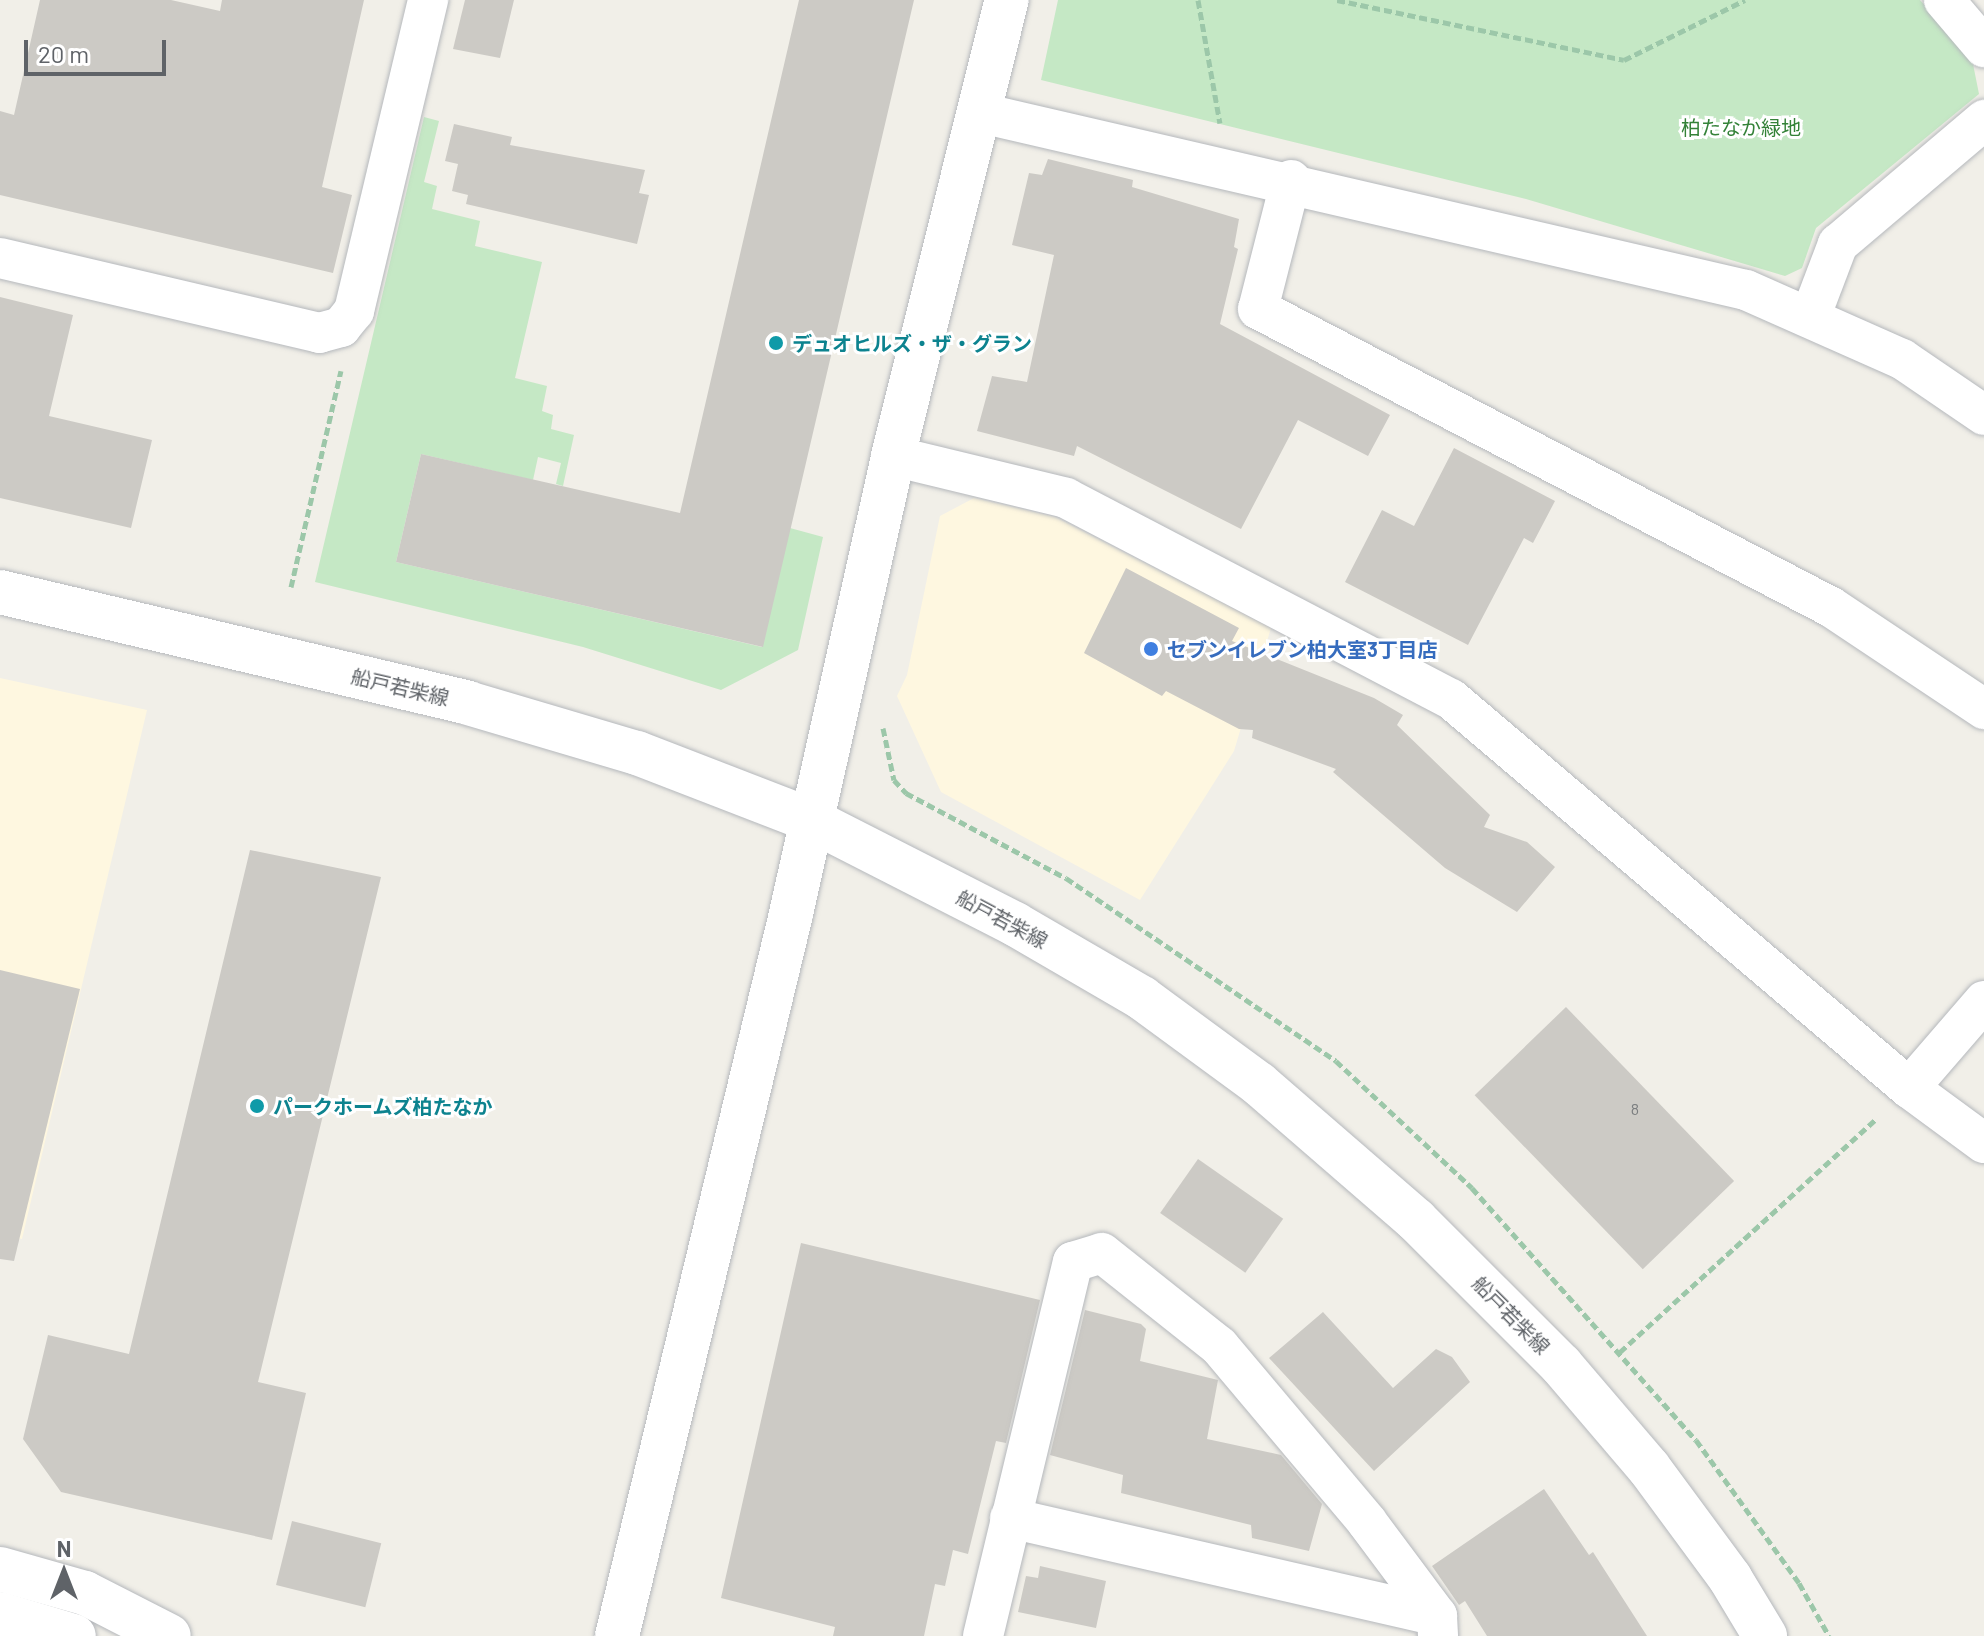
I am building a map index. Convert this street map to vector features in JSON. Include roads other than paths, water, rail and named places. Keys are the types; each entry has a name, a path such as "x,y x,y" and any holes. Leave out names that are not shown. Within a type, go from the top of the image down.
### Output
{"street":[{"path":"0,258 319,333 341,327 354,311 428,0"},
{"path":"617,1636 813,821 893,456 1007,0"},
{"path":"1944,0 1984,47"},
{"path":"981,113 1291,180 1685,273 1811,315 1902,359 1984,415"},
{"path":"1811,315 1838,244 1984,120"},
{"path":"1291,180 1258,309 1831,607 1984,709"},
{"path":"893,456 1066,498 1451,699 1909,1088 1984,1143"},
{"name":"船戸若柴線","path":"0,592 468,703 637,753 813,821 1015,924 1142,998 1259,1084 1416,1220 1561,1365 1649,1468 1730,1578 1765,1636"},
{"path":"1909,1088 1984,1001"},
{"path":"983,1636 1073,1262 1102,1253 1219,1346 1367,1522 1438,1626"},
{"path":"1010,1518 1438,1626"},
{"path":"0,1569 85,1593 169,1636"},
{"path":"0,1614 74,1636"}],"place":[{"name":"デュオヒルズ・ザ・グラン","path":"776,343"},
{"name":"セブンイレブン柏大室3丁目店","path":"1151,649"},
{"name":"パークホームズ柏たなか","path":"257,1106"}],"park label":[{"name":"柏たなか緑地","path":"1741,127"}]}
